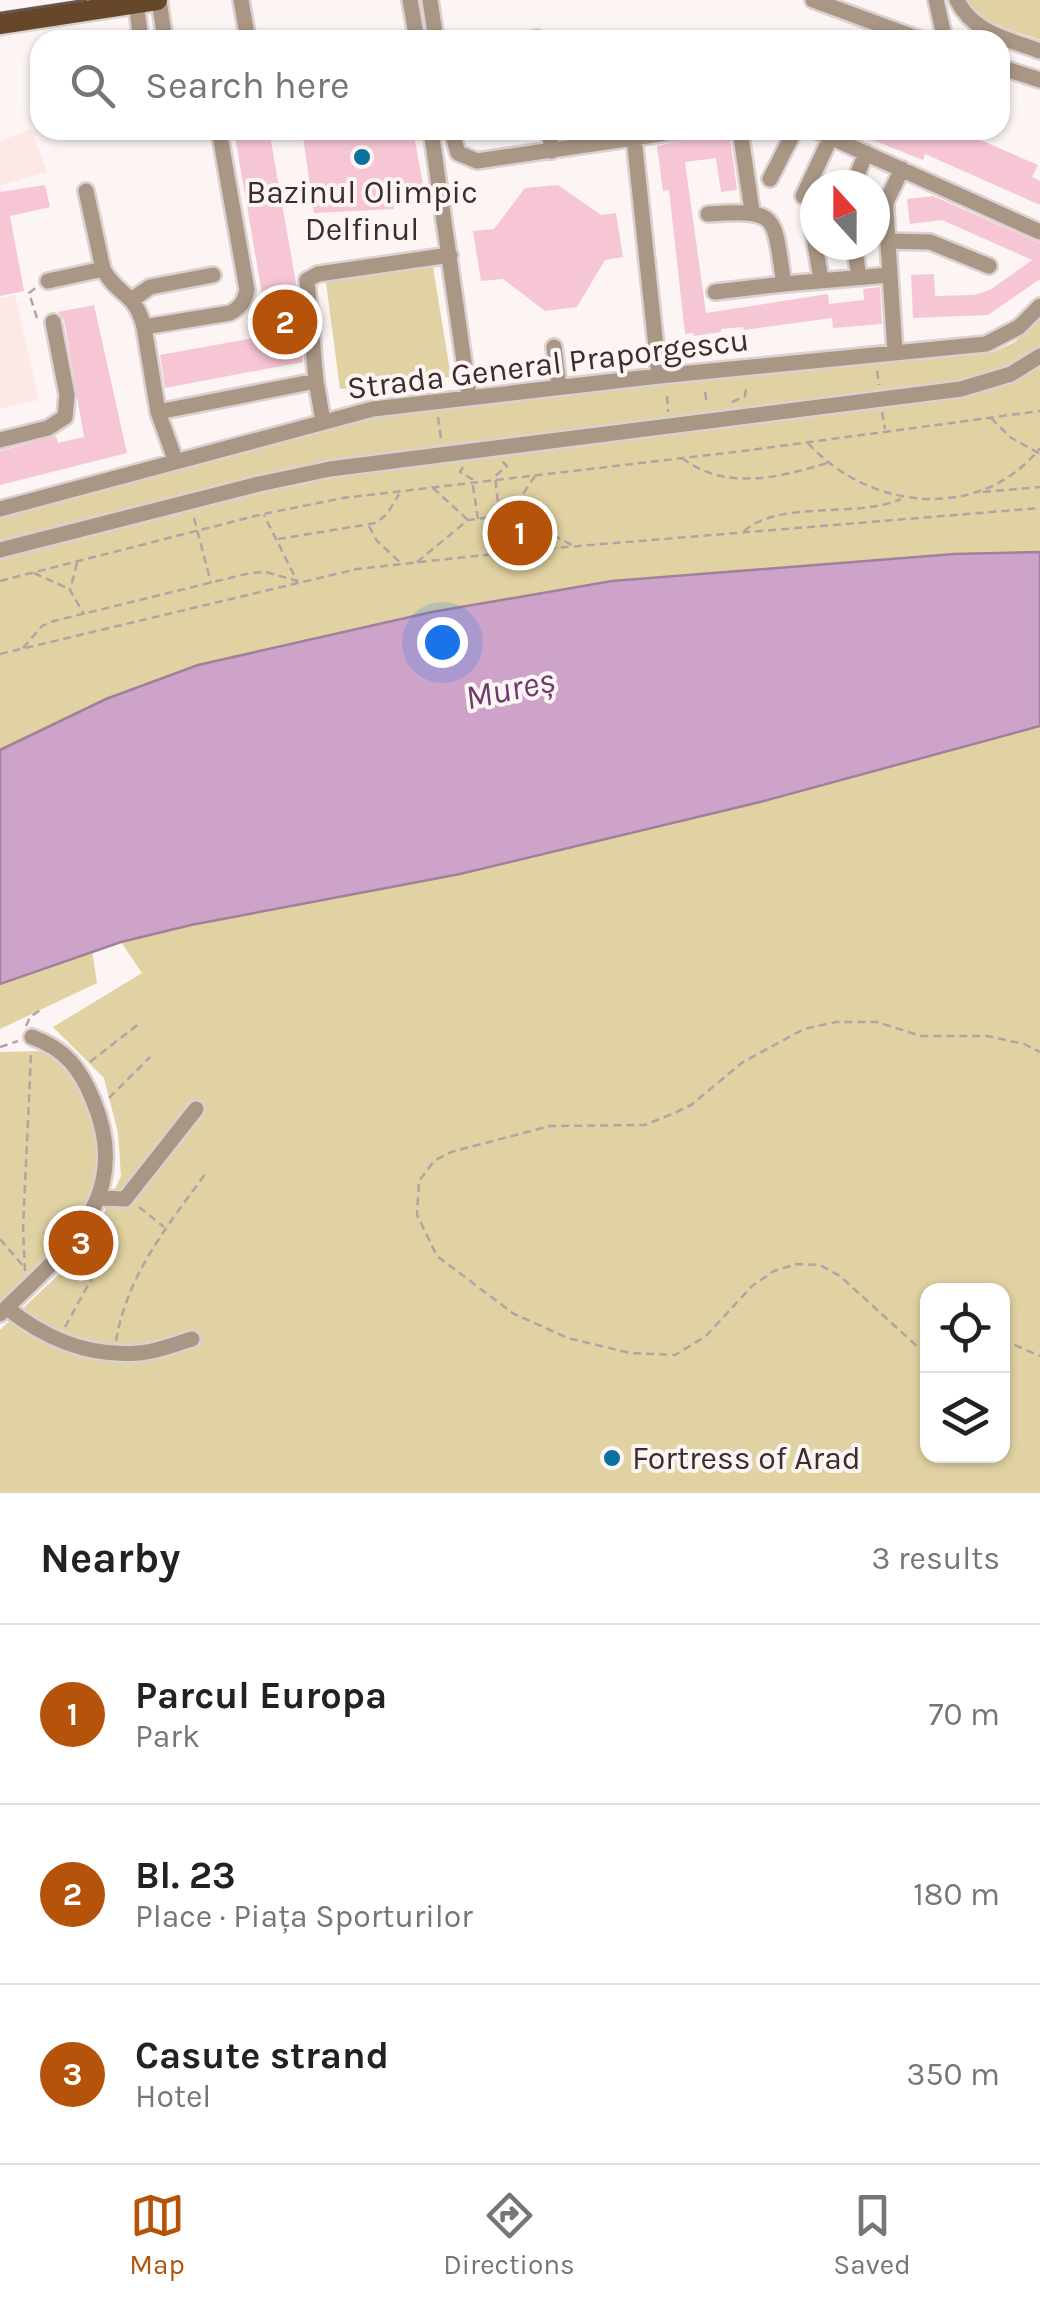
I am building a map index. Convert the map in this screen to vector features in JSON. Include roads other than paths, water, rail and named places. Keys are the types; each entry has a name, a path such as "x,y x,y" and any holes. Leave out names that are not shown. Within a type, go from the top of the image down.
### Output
{"main road":[{"path":"0,24 151,1"}],"street":[{"path":"241,0 246,30"},
{"path":"410,0 414,30"},
{"path":"430,0 434,30"},
{"path":"813,0 895,30"},
{"path":"936,0 943,30"},
{"path":"957,0 965,15 984,30"},
{"path":"144,30 151,1"},
{"path":"151,1 162,30"},
{"path":"1010,39 1040,50"},
{"path":"1010,70 1040,80"},
{"path":"144,327 230,313 244,300 246,290 221,140"},
{"path":"432,140 469,396"},
{"path":"453,140 467,159 621,140"},
{"path":"551,140 552,151"},
{"path":"634,140 658,376"},
{"path":"741,140 752,211"},
{"path":"770,179 790,140"},
{"path":"815,170 829,140"},
{"path":"837,140 1040,232"},
{"path":"859,170 866,152"},
{"path":"890,194 902,169"},
{"path":"86,191 103,269 115,287 139,306 158,412 176,462"},
{"path":"708,214 762,214 775,228 784,284"},
{"path":"890,241 930,242 989,266"},
{"path":"323,421 307,280 318,274 450,255"},
{"path":"818,260 821,280"},
{"path":"856,260 858,277"},
{"path":"889,260 895,352"},
{"path":"48,282 103,269"},
{"path":"715,292 889,275"},
{"path":"134,299 150,288 213,276"},
{"name":"Strada General Praporgescu","path":"0,510 373,409 986,344 1018,326 1040,306"},
{"path":"0,440 48,428 64,417 67,395 52,322"},
{"path":"554,347 559,387"},
{"path":"0,550 330,470 482,455 962,389 1011,374 1040,356"},
{"path":"158,412 316,381"},
{"path":"32,1037 61,1051 80,1070 97,1109 106,1154 100,1198 78,1233 3,1311 57,1342 114,1354 142,1353 192,1339"},
{"path":"100,1198 110,1201 126,1197 196,1109"}],"water":[{"name":"Mureș","path":"1040,552 1040,726 760,802 460,874 121,942 0,984 0,750 106,699 198,665 432,612 612,581 954,554"}],"tram line":[{"path":"0,13 86,0"}],"place":[{"name":"Bazinul Olimpic Delfinul","path":"362,157"},
{"name":"Bl. 23","path":"285,322"},
{"name":"Parcul Europa","path":"520,533"},
{"name":"Casute strand","path":"81,1243"},
{"name":"Fortress of Arad","path":"612,1458"}]}
